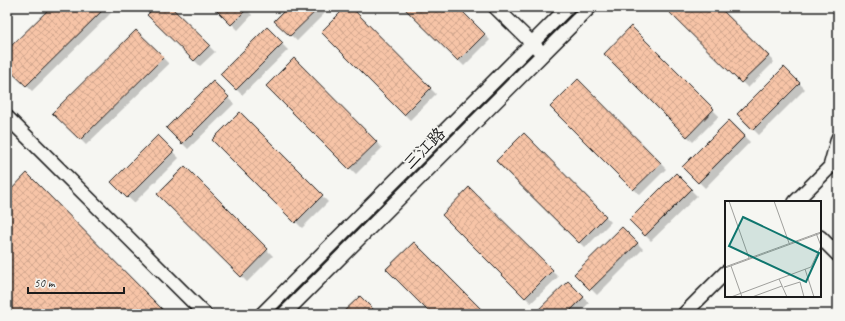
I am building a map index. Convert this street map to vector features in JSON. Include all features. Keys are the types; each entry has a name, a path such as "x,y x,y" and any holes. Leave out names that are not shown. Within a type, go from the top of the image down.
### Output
{"street":[{"path":"495,7 543,54"},
{"name":"三江路","path":"262,314 568,7"},
{"name":"三江路","path":"284,314 590,7"},
{"path":"7,117 205,314"},
{"path":"796,201 830,167 838,138"},
{"path":"821,238 838,255"},
{"path":"684,314 725,273"}],"building":[{"path":"51,7 106,7 26,86 7,68 7,50"},
{"path":"155,7 171,7 210,45 194,61 147,15"},
{"path":"213,7 245,7 247,9 231,25"},
{"path":"288,7 320,7 290,36 274,21"},
{"path":"346,7 351,7 431,88 404,115 321,32"},
{"path":"403,7 458,7 485,34 458,61"},
{"path":"664,7 719,7 769,56 741,83"},
{"path":"631,26 714,109 687,137 604,54"},
{"path":"267,27 283,43 236,90 220,74"},
{"path":"136,30 164,57 80,140 52,113"},
{"path":"294,58 377,142 349,169 266,86"},
{"path":"784,67 800,83 753,130 737,114"},
{"path":"578,79 661,163 633,190 550,107"},
{"path":"213,81 229,97 182,144 166,128"},
{"path":"240,112 323,195 295,223 212,140"},
{"path":"729,120 745,136 698,183 682,167"},
{"path":"524,133 606,216 579,243 496,161"},
{"path":"158,135 174,151 127,198 111,182"},
{"path":"185,166 268,249 241,277 157,194"},
{"path":"27,173 167,314 7,314 7,194"},
{"path":"676,173 692,189 645,236 629,220"},
{"path":"469,187 553,270 525,298 442,215"},
{"path":"622,227 638,243 590,290 574,274"},
{"path":"414,242 486,314 431,314 386,269"},
{"path":"568,281 584,297 567,314 534,314"},
{"path":"360,296 378,314 341,314"}]}
